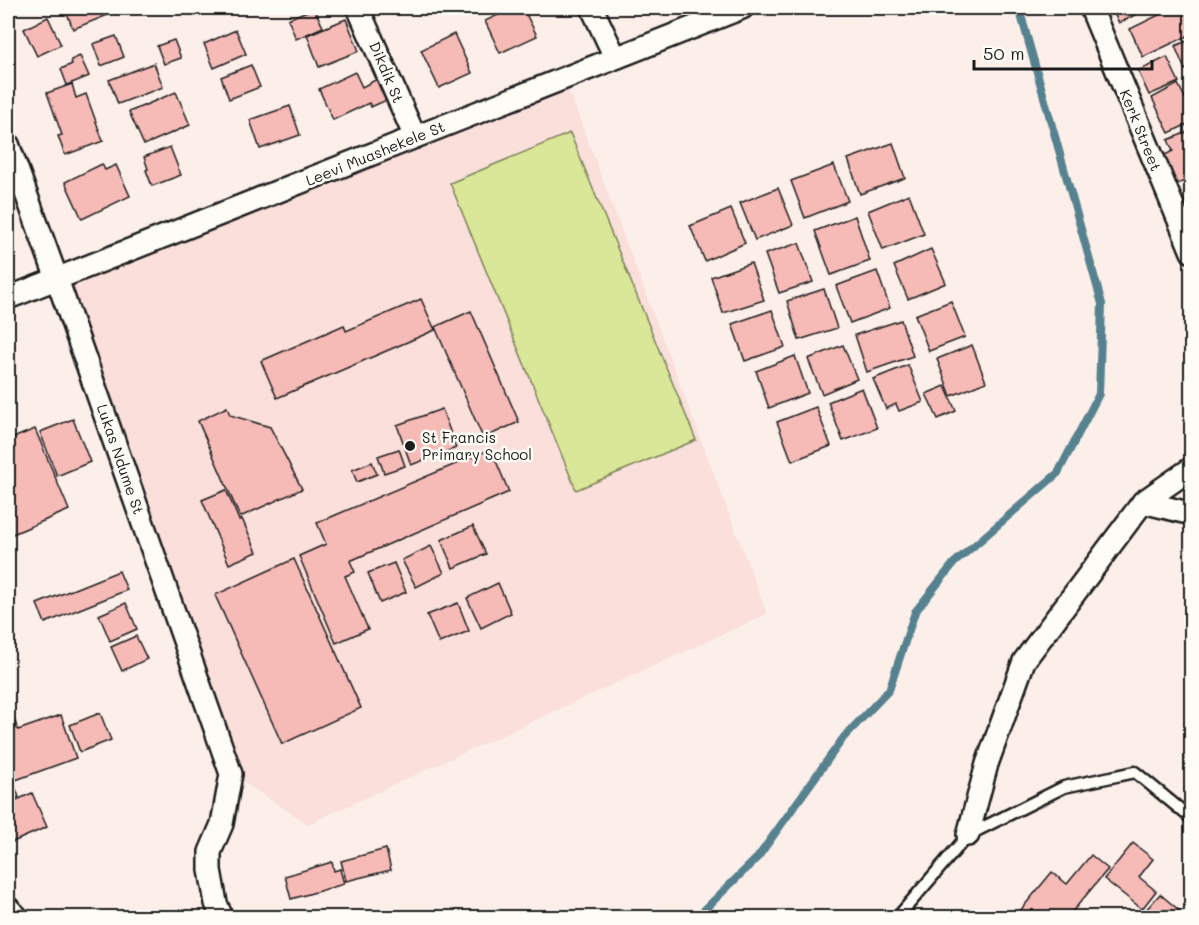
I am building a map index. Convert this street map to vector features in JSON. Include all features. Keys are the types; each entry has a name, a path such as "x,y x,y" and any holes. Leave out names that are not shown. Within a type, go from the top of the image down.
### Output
{"street":[{"name":"Dikdik St","path":"358,8 415,137"},
{"path":"592,8 615,57"},
{"name":"Leevi Muashekele St","path":"8,298 741,8"},
{"name":"Kerk Street","path":"1091,8 1191,252"},
{"name":"Lukas Ndume St","path":"8,144 231,774 222,824 210,852 210,870 216,903 222,918"},
{"path":"968,835 987,764 1024,661 1143,502 1191,468"},
{"path":"1143,502 1191,514"},
{"path":"8,908 18,918"}],"lane":[{"path":"897,918 968,835 1064,787 1134,772 1191,819"}],"shaded area":[{"name":"St Francis Primary School","path":"564,78 767,614 308,824 231,774 57,279"}],"green space":[{"path":"570,133 696,440 576,490 450,183"}],"building":[{"path":"65,8 125,8 73,29"},
{"path":"314,8 323,27 296,39 288,19"},
{"path":"513,8 523,8 537,36 500,53 485,21"},
{"path":"1111,8 1146,8 1147,9 1119,23"},
{"path":"1173,8 1192,8 1192,34 1143,57 1130,29"},
{"path":"48,17 61,45 37,56 24,29"},
{"path":"346,19 359,51 319,67 307,35"},
{"path":"236,30 246,54 214,68 204,44"},
{"path":"454,34 472,73 439,88 421,50"},
{"path":"116,36 124,57 101,66 93,44"},
{"path":"1192,39 1192,67 1185,70 1175,46"},
{"path":"174,40 181,58 164,64 157,46"},
{"path":"80,56 89,76 67,85 61,69 72,64 71,60"},
{"path":"1167,57 1179,82 1149,95 1138,71"},
{"path":"154,63 163,87 118,104 109,80"},
{"path":"251,65 260,87 229,99 221,77"},
{"path":"355,72 362,87 379,78 389,99 371,107 369,103 333,120 319,89"},
{"path":"72,84 76,98 86,94 103,141 65,155 58,136 62,135 47,93"},
{"path":"1178,84 1192,112 1192,122 1169,133 1152,98"},
{"path":"176,92 190,125 144,145 129,112"},
{"path":"290,106 300,135 260,149 250,120"},
{"path":"1192,130 1192,178 1175,185 1163,156 1173,151 1168,140"},
{"path":"893,143 905,178 860,194 848,159"},
{"path":"170,147 181,175 152,186 144,157"},
{"path":"102,164 105,170 116,165 130,196 82,219 65,182"},
{"path":"834,165 848,201 805,218 791,181"},
{"path":"778,188 793,225 755,240 740,203"},
{"path":"909,194 924,234 883,250 868,211"},
{"path":"731,209 745,243 705,261 690,226"},
{"path":"855,216 870,261 831,275 815,231"},
{"path":"799,243 813,282 779,293 765,254"},
{"path":"931,249 946,283 908,299 894,266"},
{"path":"751,263 764,300 723,313 711,277"},
{"path":"877,271 890,308 850,323 836,286"},
{"path":"824,289 837,328 799,340 787,301"},
{"path":"421,299 435,330 277,398 261,361 344,325 346,331"},
{"path":"951,301 965,337 929,351 915,315"},
{"path":"772,310 785,347 745,361 732,324"},
{"path":"471,311 519,422 483,438 435,327"},
{"path":"901,320 913,356 867,372 855,335"},
{"path":"843,345 857,379 822,394 808,359"},
{"path":"972,345 986,382 951,396 937,359"},
{"path":"795,356 808,393 769,408 756,371"},
{"path":"908,365 923,402 899,411 896,404 886,409 873,379"},
{"path":"945,386 956,411 938,419 926,394"},
{"path":"862,388 877,428 843,441 828,402"},
{"path":"227,407 230,415 270,427 302,489 240,517 198,421"},
{"path":"816,407 831,446 792,461 777,422"},
{"path":"442,409 456,448 411,465 397,425"},
{"path":"73,419 90,462 57,476 40,432"},
{"path":"35,429 69,510 8,536 8,440"},
{"path":"399,449 405,466 384,473 378,456"},
{"path":"491,449 509,492 350,561 355,572 345,576 368,629 336,643 299,556 326,544 317,523"},
{"path":"372,462 377,474 357,482 352,470"},
{"path":"226,490 257,552 229,564 202,500"},
{"path":"473,526 486,554 453,568 441,540"},
{"path":"431,546 444,573 416,587 402,560"},
{"path":"294,559 361,708 282,744 215,595"},
{"path":"394,563 406,592 380,603 368,573"},
{"path":"119,571 127,590 45,623 37,604"},
{"path":"498,583 511,613 481,628 467,598"},
{"path":"126,603 137,629 110,641 99,615"},
{"path":"458,603 469,631 439,643 427,615"},
{"path":"136,636 147,659 122,671 111,647"},
{"path":"8,702 18,730 61,715 76,758 13,781 19,797 8,801"},
{"path":"100,713 111,740 80,752 70,725"},
{"path":"32,793 47,827 8,844 8,804"},
{"path":"1133,843 1153,859 1139,877 1156,891 1142,909 1104,879"},
{"path":"386,849 391,870 346,881 341,861"},
{"path":"1091,855 1108,869 1067,918 1014,918 1052,872 1067,884"},
{"path":"332,862 334,871 340,869 344,884 291,899 285,876"},
{"path":"1160,894 1188,918 1153,918 1145,911"}],"waterway":[{"path":"696,918 758,857 844,737 889,690 915,612 954,563 1058,473 1099,394 1102,304 1019,8"}],"place":[{"name":"St Francis Primary School","path":"410,446"}]}
